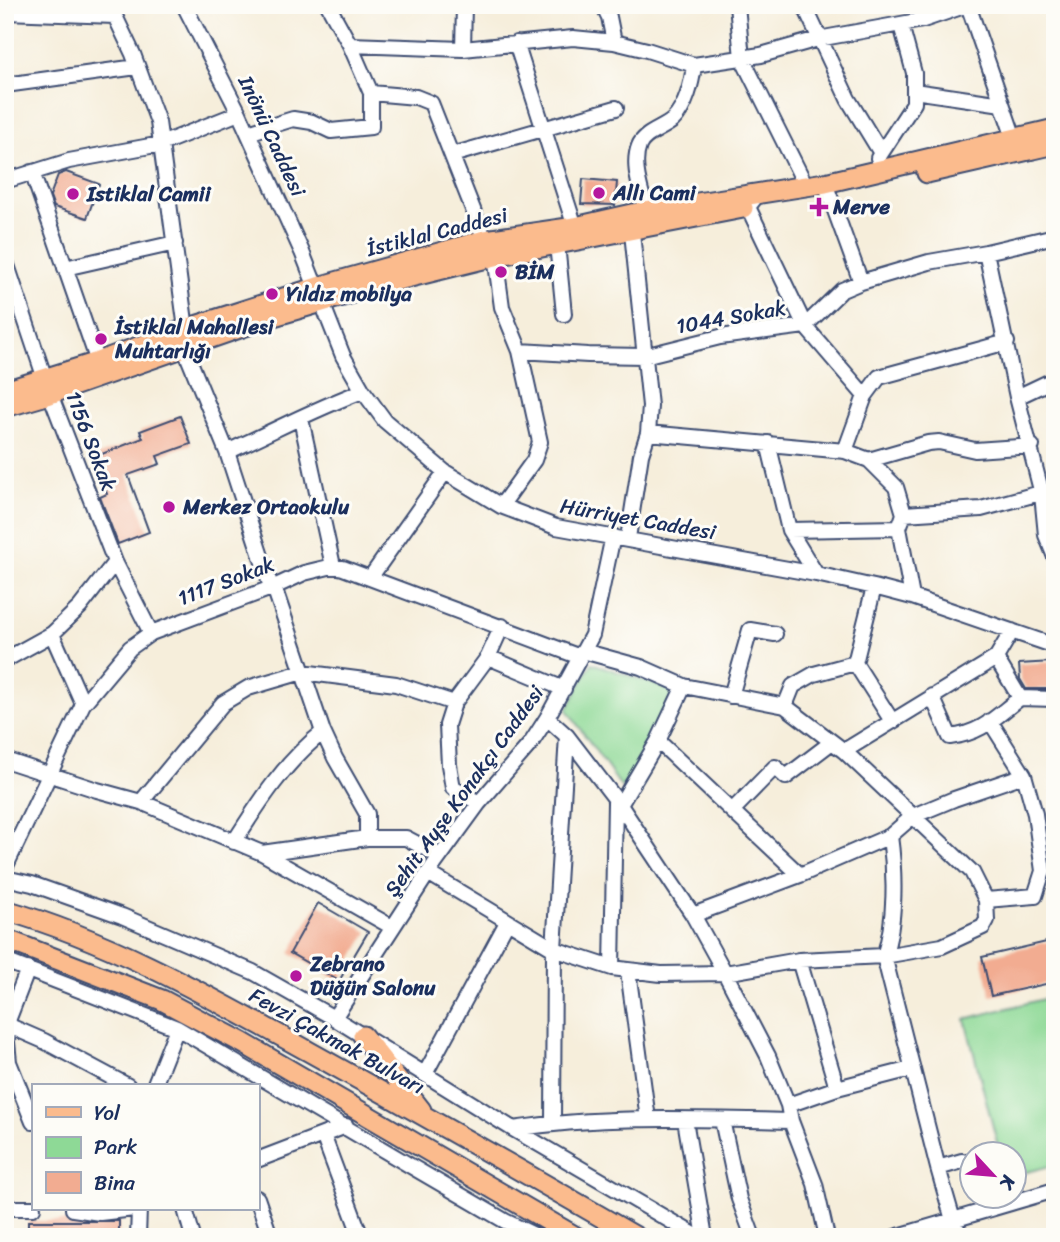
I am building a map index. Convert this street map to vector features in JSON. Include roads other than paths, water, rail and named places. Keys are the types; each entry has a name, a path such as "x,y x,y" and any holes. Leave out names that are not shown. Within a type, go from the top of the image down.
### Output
{"main road":[{"name":"İstiklal Caddesi","path":"820,188 868,173 1014,138 1054,139"},
{"name":"İstiklal Caddesi","path":"5,391 48,386 98,362 185,338 319,295 575,227 820,188 1054,139"},
{"name":"İstiklal Caddesi","path":"490,248 557,244 636,219"},
{"path":"5,407 48,386 185,338"},
{"name":"Fevzi Çakmak Bulvarı","path":"5,910 125,955 205,994 636,1237"},
{"path":"5,939 162,1000 243,1043 576,1237"},
{"path":"363,1036 426,1117"}],"street":[{"name":"Inönü Caddesi","path":"184,5 239,113 319,295"},
{"path":"248,133 293,119 312,122 331,131 371,127 371,93 328,5"},
{"path":"463,49 464,5"},
{"path":"603,5 609,17 614,42"},
{"path":"737,5 742,58 820,188 861,282"},
{"path":"804,5 848,99 881,153"},
{"path":"350,46 463,49 573,38 614,42 694,65 761,55 818,39 901,24 921,13 968,5 1014,138"},
{"path":"5,12 110,8 138,67 158,122 162,144 185,338 323,732 367,814 367,838"},
{"path":"868,173 914,103 914,73 901,24"},
{"path":"516,43 575,227"},
{"name":"Şehit Ayşe Konakçı Caddesi","path":"334,1018 440,856 548,718 592,635 648,433 650,406 644,356 636,219 636,165 639,146 646,137 674,119 684,103 694,65"},
{"path":"5,85 138,67"},
{"path":"914,91 1002,104"},
{"path":"371,93 416,97 431,103 490,248 502,307 520,351 540,442 534,460 500,506"},
{"path":"452,155 616,108"},
{"path":"5,181 69,161 162,144 239,113"},
{"path":"32,172 98,362"},
{"path":"753,200 806,326 864,396"},
{"name":"1044 Sokak","path":"520,351 644,356 720,337 806,326 842,290 861,282 929,262 1055,236"},
{"path":"65,268 175,243"},
{"path":"557,244 564,314"},
{"path":"986,252 1017,397 1049,491 1046,535 1055,557"},
{"name":"1156 Sokak","path":"5,258 48,386 115,562 151,633"},
{"name":"Hürriyet Caddesi","path":"319,295 343,356 363,391 385,421 445,472 500,506 556,527 621,537 874,587 912,597 1055,646"},
{"path":"845,451 864,396 878,377 1007,342"},
{"path":"1017,397 1055,379"},
{"path":"227,452 301,419 324,405 363,391"},
{"path":"301,419 333,566 582,654 641,667 684,686 785,706 838,747 972,872 986,900 987,920 983,927 942,946 884,956 799,960 725,973 660,974 612,968 554,949 428,873"},
{"path":"648,433 845,451 869,460 896,487 912,597"},
{"path":"869,460 939,442 975,450 1032,446"},
{"path":"768,443 789,530 816,574"},
{"path":"370,578 445,472"},
{"path":"789,530 901,521 981,509 1049,491"},
{"path":"5,660 52,634 80,607 115,562"},
{"name":"1117 Sokak","path":"5,868 83,704 130,648 151,633 304,573 333,566"},
{"path":"874,587 855,663 891,721"},
{"path":"479,803 453,788 447,725 454,704 488,657 502,626"},
{"path":"731,696 750,629 775,634"},
{"path":"732,811 775,766 786,777 891,721 996,658 1012,631"},
{"path":"52,634 83,704"},
{"path":"488,657 564,689"},
{"path":"996,658 1020,698"},
{"path":"785,706 793,686 814,674 855,663"},
{"path":"141,802 223,703 248,688 302,672 396,684 454,704"},
{"path":"612,968 618,803 658,741 684,686"},
{"path":"932,696 950,737 967,735 982,729 1020,698 1055,699"},
{"path":"548,718 567,736 618,803 693,915 725,973 768,1056 788,1105 790,1121 815,1184 827,1237"},
{"path":"986,900 1035,896 1049,869 1024,775 990,721"},
{"path":"234,842 264,794 300,750 323,732"},
{"path":"553,1123 554,949 567,736"},
{"path":"658,741 800,875"},
{"path":"5,760 141,802 262,853 392,927"},
{"path":"693,915 800,875 890,836 913,816 1024,775"},
{"path":"890,836 893,858 891,927 884,956 938,1168 953,1220 961,1237"},
{"path":"262,853 367,838 406,838 440,856"},
{"path":"5,878 32,884 122,916 253,972 698,1237"},
{"path":"425,1074 507,922"},
{"path":"799,960 836,1088"},
{"path":"5,961 177,1028 481,1207 538,1237"},
{"path":"28,969 7,1025 7,1042 9,1062 32,1120"},
{"path":"628,971 648,1119"},
{"path":"7,1025 44,1041 124,1084"},
{"path":"155,1084 177,1028"},
{"path":"788,1105 836,1088 911,1069"},
{"path":"513,1129 553,1123 648,1119 790,1121"},
{"path":"685,1120 705,1237"},
{"path":"722,1120 739,1199 753,1237"},
{"path":"259,1159 346,1126"},
{"path":"323,1135 361,1237"},
{"path":"938,1168 958,1162"},
{"path":"895,1237 1055,1190"},
{"path":"259,1204 268,1237"},
{"path":"5,1209 32,1208"},
{"path":"79,1210 100,1213 127,1210"},
{"path":"136,1210 138,1237"},
{"path":"185,1210 193,1237"}],"place":[{"name":"Allı Cami","path":"599,193"},
{"name":"Istiklal Camii","path":"73,194"},
{"name":"Merve","path":"819,207"},
{"name":"BİM","path":"501,272"},
{"name":"Yıldız mobilya","path":"272,294"},
{"name":"İstiklal Mahallesi Muhtarlığı","path":"101,339"},
{"name":"Merkez Ortaokulu","path":"169,507"},
{"name":"Zebrano Düğün Salonu","path":"296,976"}]}
